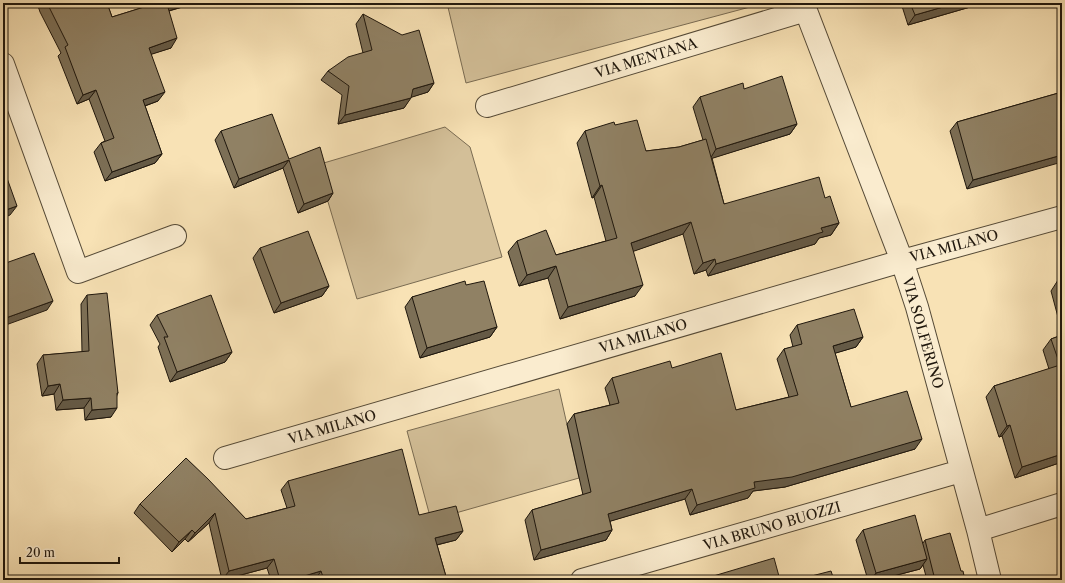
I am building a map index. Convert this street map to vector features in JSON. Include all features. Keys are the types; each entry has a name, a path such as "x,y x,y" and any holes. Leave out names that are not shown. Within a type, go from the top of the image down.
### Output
{"street":[{"name":"VIA MENTANA","path":"487,106 804,7"},
{"name":"VIA SOLFERINO","path":"804,7 902,261 917,307 978,530 990,580"},
{"path":"3,64 78,272 175,236"},
{"name":"VIA MILANO","path":"225,458 902,261 1062,217"},
{"name":"VIA BRUNO BUOZZI","path":"582,580 961,471"},
{"path":"978,530 1062,504"}],"shaded area":[{"path":"447,3 753,3 750,7 466,83"},
{"path":"445,127 470,147 502,257 357,299 317,165"},
{"path":"559,389 579,478 431,520 407,431"}],"building":[{"path":"47,3 107,3 112,17 157,3 170,3 167,4 177,38 149,48 165,92 143,100 162,154 112,172 101,143 114,138 96,90 83,95 65,47 68,45"},
{"path":"910,3 957,3 915,15"},
{"path":"363,14 402,35 419,30 434,83 413,89 411,98 345,115 349,86 328,71 348,57 372,50"},
{"path":"782,76 797,124 716,149 700,97 743,83 744,89"},
{"path":"1062,92 1062,155 973,180 957,122"},
{"path":"272,114 289,159 320,147 333,193 304,204 289,160 239,179 221,131"},
{"path":"637,120 646,151 679,147 706,139 724,204 819,177 825,198 830,196 839,223 821,228 823,232 716,264 715,259 703,263 691,222 631,243 643,285 568,307 556,266 527,275 517,241 546,230 556,255 617,238 602,185 600,186 585,131 614,122 615,125"},
{"path":"3,167 17,206 3,211"},
{"path":"308,231 329,286 281,303 260,248"},
{"path":"34,253 53,301 3,319 3,264"},
{"path":"465,281 466,285 484,281 497,327 427,348 412,297"},
{"path":"107,293 118,393 117,408 92,410 91,398 63,400 60,384 48,386 43,355 89,351 87,295"},
{"path":"211,295 232,352 177,372 164,337 168,337 157,315"},
{"path":"854,309 863,337 833,346 851,407 907,391 922,439 792,477 754,482 755,488 697,505 692,489 608,514 612,530 541,550 532,510 591,492 574,414 619,403 612,378 670,361 672,368 721,353 736,410 798,395 784,349 802,344 797,325"},
{"path":"1062,335 1062,454 1022,467 1010,425 1007,426 994,386 1060,365 1051,339"},
{"path":"402,449 419,515 456,506 463,531 435,538 447,580 324,580 321,571 291,580 280,580 274,559 229,571 215,513 195,533 192,530 179,542 140,504 186,458 246,519 295,506 288,481"},
{"path":"915,515 927,559 876,573 863,530"},
{"path":"950,533 965,580 935,580 925,540"},
{"path":"774,558 780,580 700,580"},
{"path":"831,571 834,580 796,580"}]}
